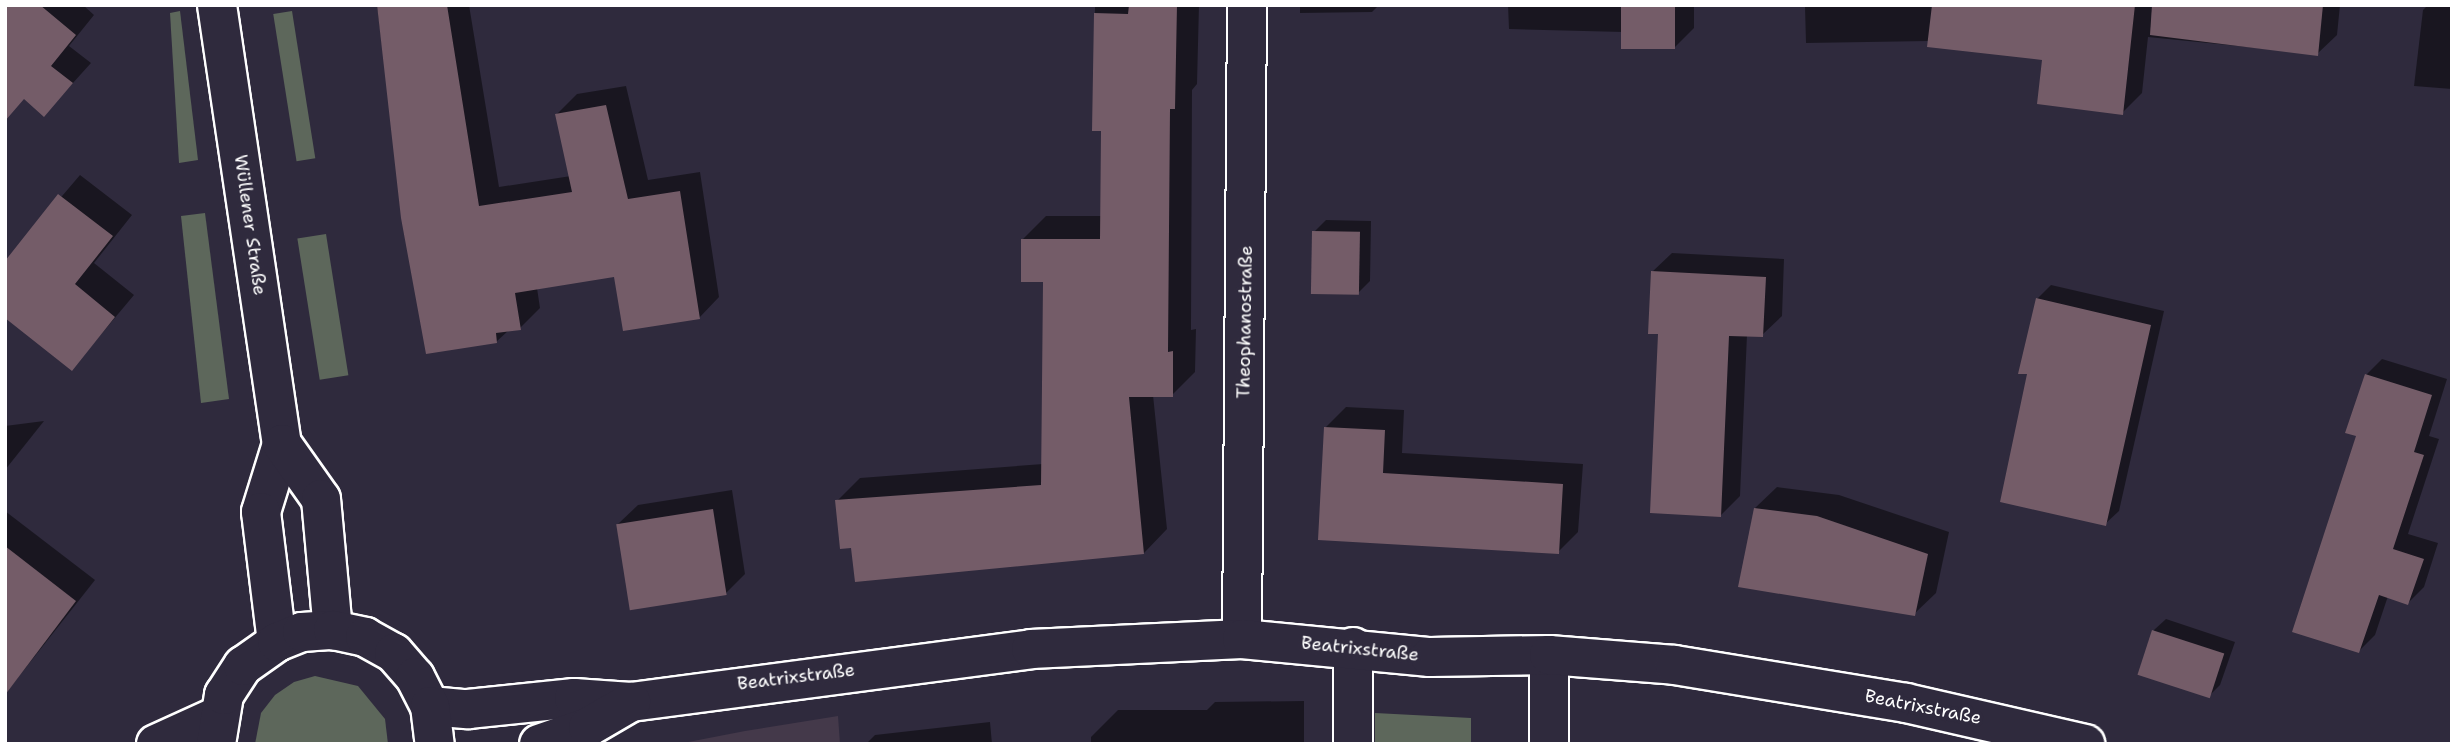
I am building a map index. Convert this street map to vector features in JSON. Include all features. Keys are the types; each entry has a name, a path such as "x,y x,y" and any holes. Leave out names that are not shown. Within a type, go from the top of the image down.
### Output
{"street":[{"name":"Wüllener Straße","path":"217,5 282,444 261,512 277,642"},
{"name":"Theophanostraße","path":"1242,639 1247,5"},
{"name":"Wüllener Straße","path":"282,444 321,499 334,630"},
{"path":"156,744 218,729 224,695 243,666 277,642 302,632 334,630 365,637 394,653 415,677 430,706 435,744"},
{"name":"Beatrixstraße","path":"631,702 1031,649 1242,639 1353,647 1430,657 1549,655 1675,665 1793,682 2085,744"},
{"path":"1353,647 1353,744"},
{"path":"1549,655 1549,744"},
{"path":"430,706 468,709 574,698 631,702"},
{"path":"539,744 588,727 631,702"}],"shaded area":[{"path":"838,716 840,744 678,744 745,731"}],"green space":[{"path":"180,11 198,160 179,163 170,13"},
{"path":"292,11 315,158 297,161 273,14"},
{"path":"205,213 229,399 201,403 181,216"},
{"path":"326,234 348,375 320,380 297,239"},
{"path":"315,676 358,686 385,719 388,744 255,744 261,713 275,695 294,682"},
{"path":"1375,713 1471,718 1471,744 1375,744"}],"building":[{"path":"5,5 40,5 76,35 51,66 73,83 44,117 24,99 5,121"},
{"path":"377,5 447,5 479,206 572,192 555,114 606,105 628,199 680,191 700,319 623,331 614,277 515,293 521,330 496,333 497,343 426,354 401,218"},
{"path":"1129,5 1177,5 1175,109 1170,109 1168,352 1173,351 1173,397 1129,397 1144,554 855,582 851,548 840,549 835,500 1041,485 1043,282 1021,282 1021,239 1100,239 1101,131 1092,131 1094,13 1128,14"},
{"path":"1621,5 1675,5 1675,49 1621,49"},
{"path":"1932,5 2135,5 2123,115 2037,104 2042,60 1927,47"},
{"path":"2152,5 2323,5 2318,56 2150,35"},
{"path":"58,194 113,236 75,284 115,317 72,371 5,318 5,261"},
{"path":"1312,231 1360,232 1359,295 1311,294"},
{"path":"1651,271 1766,277 1763,337 1729,336 1721,517 1650,513 1658,334 1648,334"},
{"path":"2036,298 2151,325 2106,526 2000,502 2027,374 2018,374"},
{"path":"2365,374 2432,395 2414,452 2424,455 2393,549 2424,559 2408,605 2379,595 2359,653 2292,632 2356,436 2345,433"},
{"path":"1324,427 1385,430 1383,473 1563,484 1559,554 1318,540"},
{"path":"1754,508 1817,516 1928,554 1915,616 1738,587"},
{"path":"713,509 727,595 630,610 616,524"},
{"path":"5,546 76,601 5,695"},
{"path":"2152,630 2224,653 2210,698 2137,675"}]}
